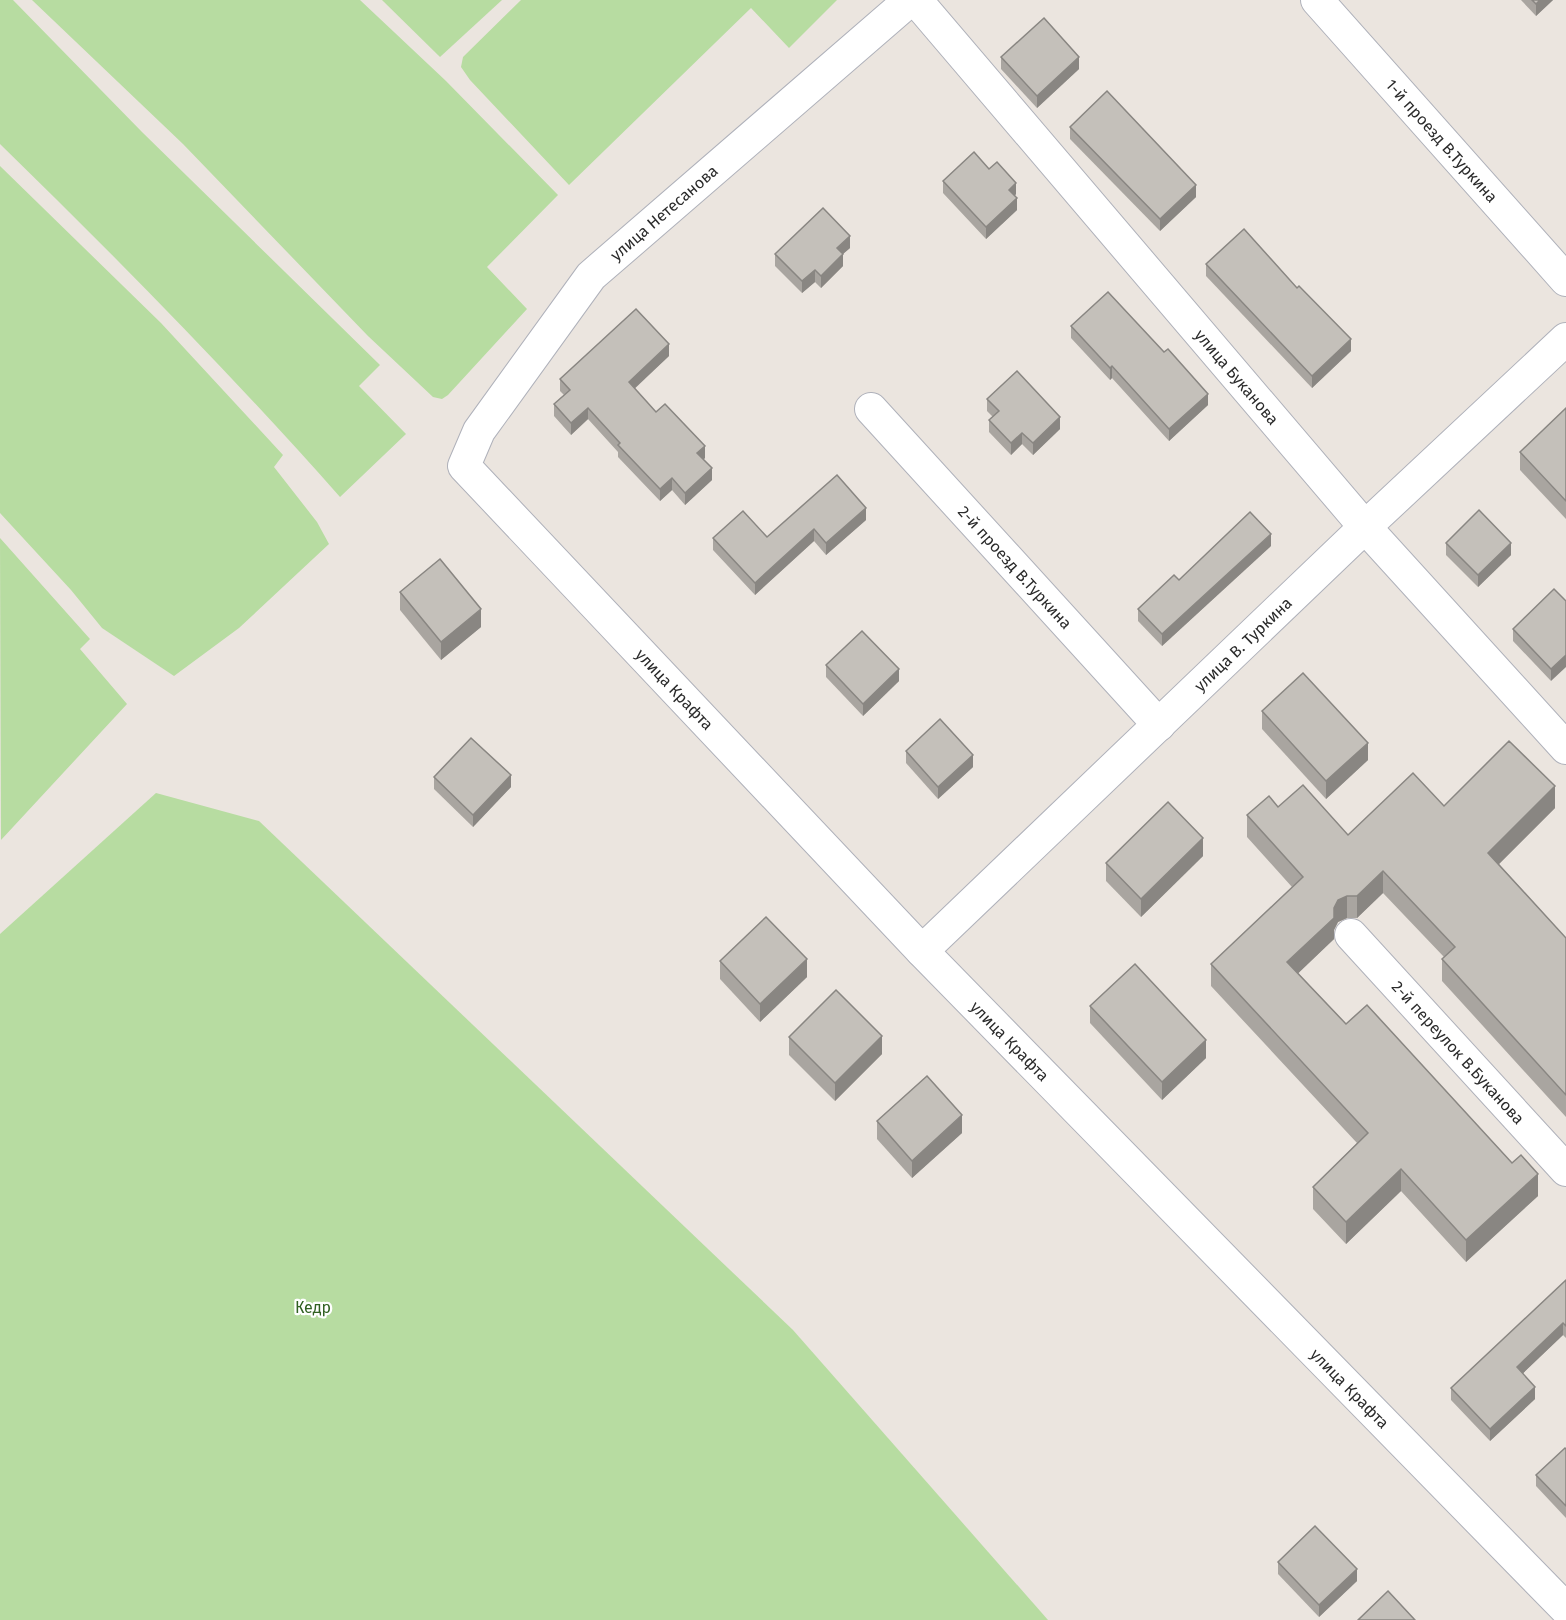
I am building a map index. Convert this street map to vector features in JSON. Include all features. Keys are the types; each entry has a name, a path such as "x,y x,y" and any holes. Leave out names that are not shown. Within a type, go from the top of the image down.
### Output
{"street":[{"name":"улица Нетесанова","path":"464,466 478,431 591,276 910,0"},
{"name":"улица Буканова","path":"916,0 1365,527 1566,748"},
{"name":"1-й проезд В.Туркина","path":"1317,0 1566,280"},
{"name":"улица В. Туркина","path":"921,951 1365,527 1566,339"},
{"name":"2-й проезд В.Туркина","path":"871,409 1159,725"},
{"name":"улица Крафта","path":"464,466 921,951 1566,1609"},
{"name":"2-й переулок В.Буканова","path":"1351,935 1566,1170"}],"green space":[{"path":"0,0 13,0 142,132 380,365 359,386 406,434 340,497 258,406 0,144"},
{"path":"32,0 360,0 446,81 558,195 487,267 527,309 448,395 442,399 433,397 368,336 183,144"},
{"path":"382,0 502,0 440,57"},
{"path":"521,0 837,0 789,48 751,8 569,185 470,80 461,67 463,57"},
{"path":"0,166 161,323 283,455 274,467 317,522 329,544 239,628 174,676 102,628 71,590 0,513"},
{"path":"0,538 90,639 80,649 127,704 1,840"},
{"name":"Кедр","path":"156,793 259,821 793,1330 1048,1620 0,1620 0,934"}],"building":[{"path":"1044,18 1079,57 1037,96 1001,57"},
{"path":"1107,91 1196,185 1160,219 1070,127"},
{"path":"974,152 989,169 997,162 1016,183 1009,190 1017,198 986,227 943,181"},
{"path":"823,208 850,236 837,248 843,254 821,276 815,270 802,281 775,254"},
{"path":"1244,229 1297,288 1299,286 1351,339 1312,376 1206,264"},
{"path":"1108,292 1164,352 1168,349 1208,394 1169,429 1112,366 1110,368 1071,326"},
{"path":"636,309 669,344 629,382 656,412 665,404 705,446 697,453 712,468 685,493 672,478 660,489 618,445 620,443 588,408 571,423 554,404 570,390 560,379"},
{"path":"1017,371 1060,417 1033,443 1022,433 1011,443 989,420 999,411 987,399"},
{"path":"1566,408 1566,501 1520,452"},
{"path":"837,475 866,508 826,543 814,529 755,583 713,538 743,511 767,537"},
{"path":"1479,510 1511,543 1478,575 1446,543"},
{"path":"1250,512 1271,534 1162,634 1138,609 1174,575 1179,580"},
{"path":"440,559 481,609 441,642 400,592"},
{"path":"1554,589 1566,601 1566,655 1551,669 1513,629"},
{"path":"862,631 899,669 863,704 826,665"},
{"path":"1303,673 1368,743 1326,781 1262,711"},
{"path":"940,719 973,755 938,787 906,751"},
{"path":"471,738 511,775 473,815 434,777"},
{"path":"1509,741 1555,786 1488,853 1566,938 1566,1095 1442,959 1455,947 1383,871 1357,896 1347,896 1338,900 1334,908 1334,918 1287,962 1346,1024 1367,1005 1512,1163 1521,1155 1538,1174 1466,1240 1401,1169 1346,1222 1313,1187 1368,1133 1211,964 1303,877 1247,815 1269,796 1278,807 1303,785 1348,835 1413,773 1444,806"},
{"path":"1168,802 1203,838 1141,899 1106,863"},
{"path":"766,917 807,959 760,1004 720,961"},
{"path":"1135,964 1206,1040 1162,1082 1090,1006"},
{"path":"836,990 882,1036 835,1083 789,1037"},
{"path":"927,1076 962,1115 912,1161 877,1121"},
{"path":"1566,1280 1566,1326 1563,1323 1517,1367 1535,1387 1490,1429 1451,1388"},
{"path":"1566,1449 1566,1506 1536,1475"},
{"path":"1315,1526 1357,1569 1319,1605 1278,1562"},
{"path":"1388,1591 1415,1620 1358,1620"}]}
